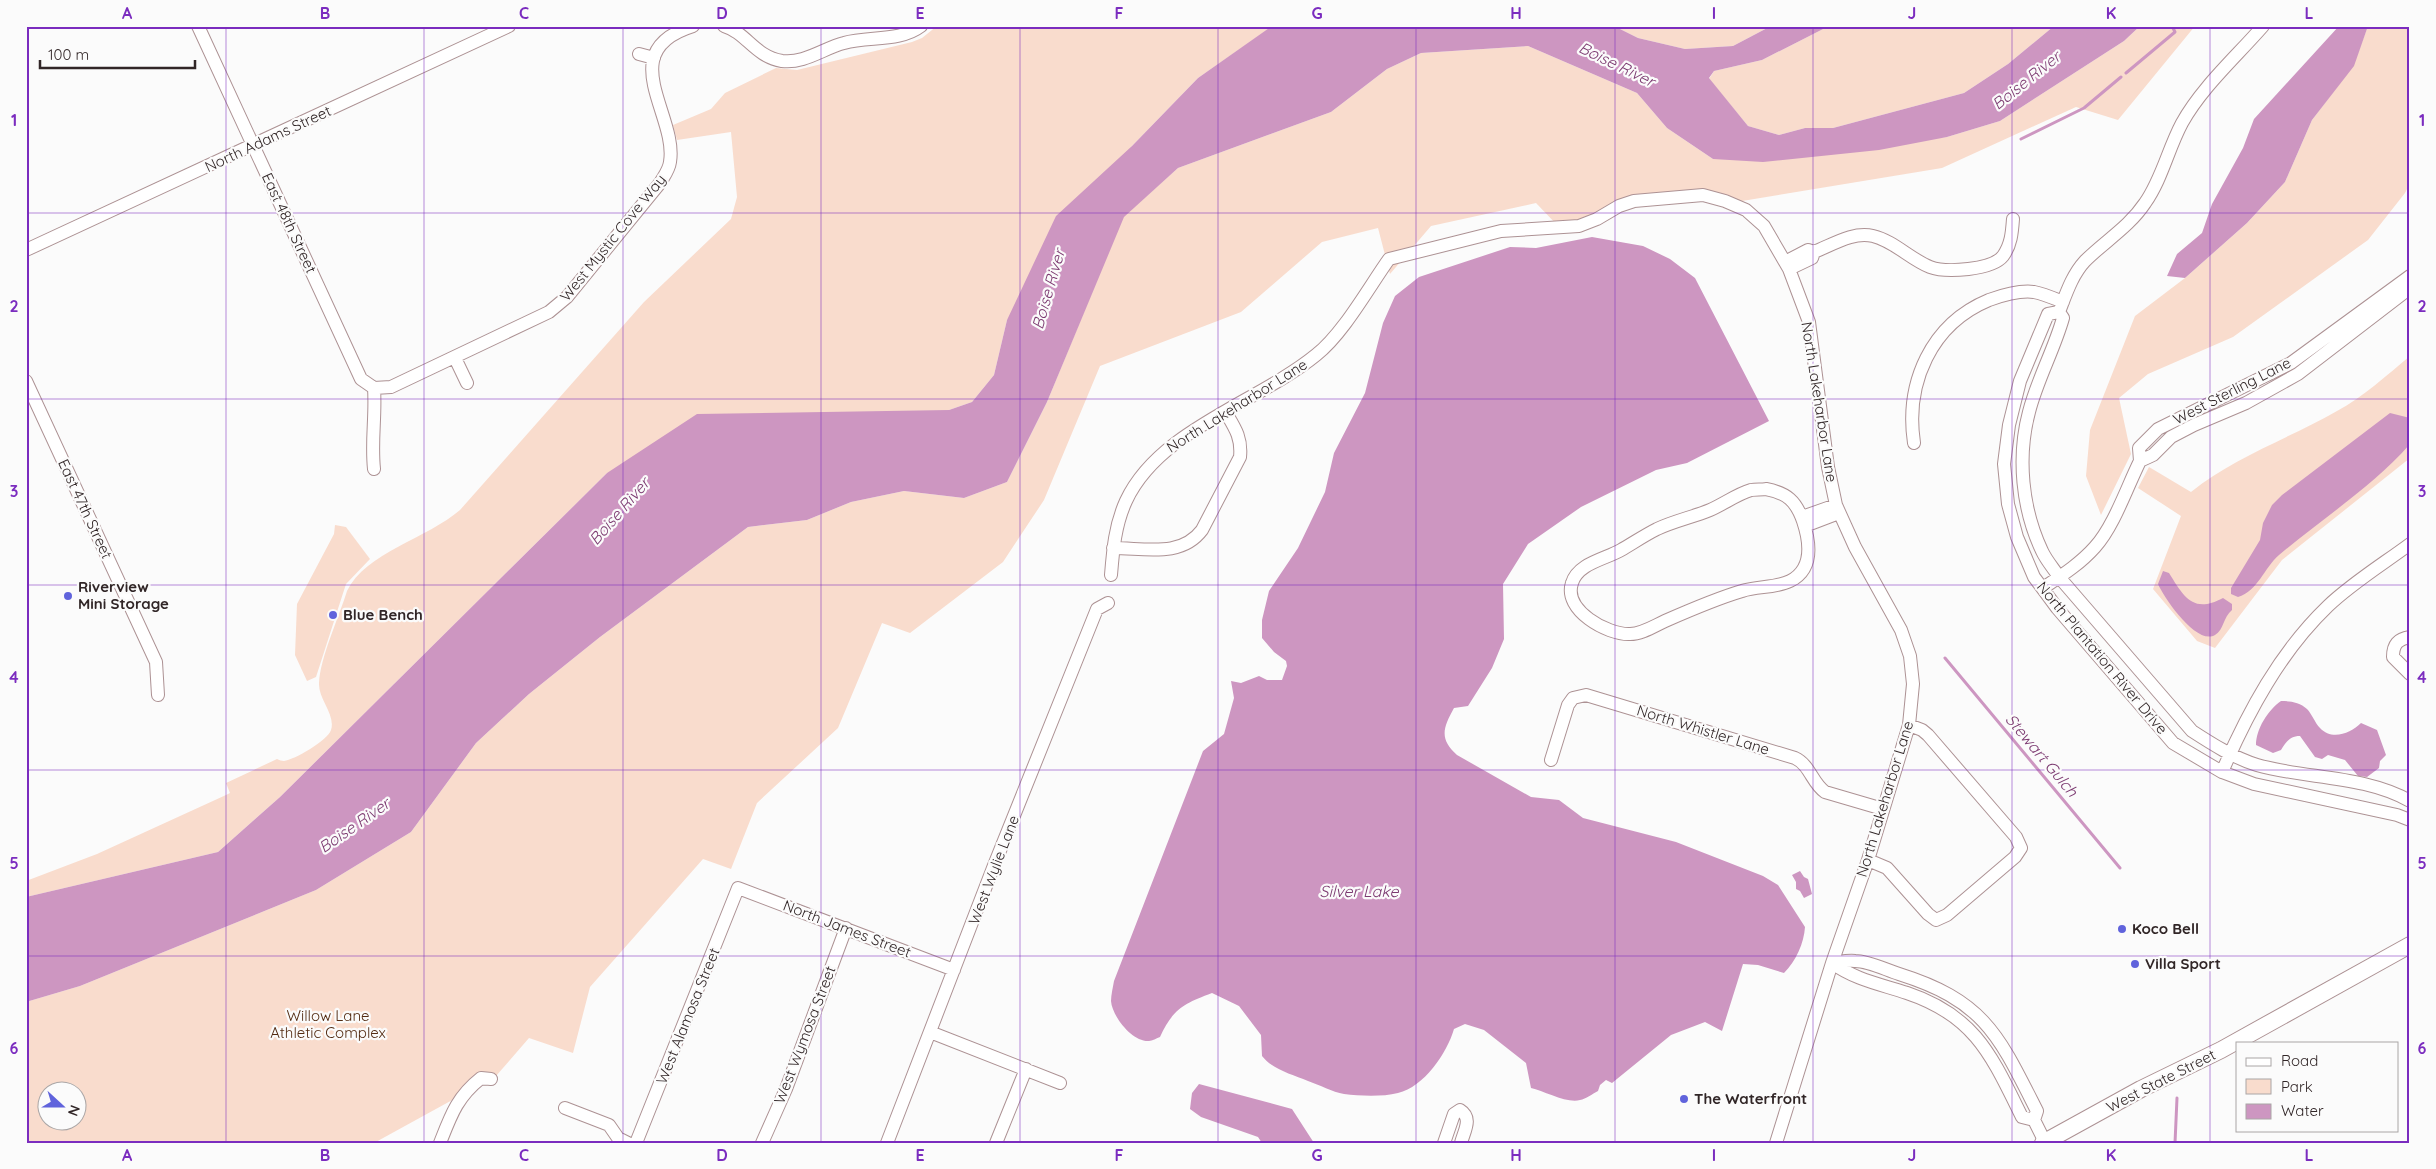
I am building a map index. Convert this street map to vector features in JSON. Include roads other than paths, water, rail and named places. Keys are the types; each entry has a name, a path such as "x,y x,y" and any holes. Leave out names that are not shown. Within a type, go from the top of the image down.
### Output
{"main road":[{"name":"West State Street","path":"2236,1042 2410,945"},
{"name":"West State Street","path":"2044,1142 2141,1089 2236,1042"}],"street":[{"name":"East 48th Street","path":"198,26 361,379 374,388"},
{"name":"North Adams Street","path":"26,250 254,146 509,26"},
{"path":"639,54 654,58 662,43 674,34 693,26"},
{"path":"724,26 741,36 758,52 784,61 810,57 842,43 909,34 922,26"},
{"name":"North Plantation River Drive","path":"2263,26 2197,101 2182,124 2163,170 2146,202 2122,230 2084,262 2071,282 2061,307 2063,318 2058,337 2029,411 2023,446 2023,478 2027,506 2042,552 2059,577 2192,732 2256,765 2348,781 2400,795 2410,801"},
{"name":"West Mystic Cove Way","path":"374,388 391,387 455,358 549,312 559,305 660,183 670,162 670,150 652,84 654,58"},
{"name":"North Lakeharbor Lane","path":"1111,575 1113,548 1118,523 1125,502 1145,471 1172,446 1298,370 1318,354 1334,336 1389,259 1501,231 1579,226 1597,219 1619,206 1634,202 1703,195 1725,201 1746,210 1764,226 1787,265 1809,322 1828,467 1838,509 1901,630 1910,656 1913,684 1909,725 1868,860 1832,963 1776,1143"},
{"path":"1787,265 1812,258 1814,252 1847,238 1860,235 1872,236 1931,267 1954,271 1984,266 2002,258 2010,245 2014,219"},
{"name":"West Sterling Lane","path":"2043,588 2096,547 2110,524 2140,461 2139,448 2158,429 2291,363 2410,276"},
{"name":"West Sterling Lane","path":"2140,461 2153,455 2171,438 2186,429 2246,403 2298,374 2410,288"},
{"path":"1914,443 1911,417 1917,378 1933,345 1950,326 1971,310 2007,295 2032,292 2061,307"},
{"name":"North Plantation River Drive","path":"2061,307 2048,314 2020,381 2009,425 2004,464 2008,504 2017,537 2034,577 2173,743 2222,772 2254,784 2397,814 2410,820"},
{"path":"455,358 467,383"},
{"name":"East 47th Street","path":"26,381 156,662 158,696"},
{"path":"374,388 376,411 372,445 374,469"},
{"path":"1113,548 1174,549 1185,546 1195,539 1202,530 1240,456 1241,445 1238,433 1226,413"},
{"path":"1752,490 1780,492 1790,498 1796,505 1803,522 1810,546 1808,562 1800,573 1790,581 1746,590 1709,602 1642,631 1630,634 1617,632 1588,619 1578,609 1572,599 1572,583 1586,567 1657,529 1711,510 1752,490"},
{"path":"1803,522 1838,509"},
{"path":"2222,772 2261,690 2309,628 2328,606 2410,544"},
{"name":"West Wylie Lane","path":"887,1143 1097,609 1108,603"},
{"path":"2410,637 2398,640 2393,648 2393,657 2410,674"},
{"name":"North Whistler Lane","path":"1551,760 1568,705 1573,698 1586,694 1795,758 1807,766 1818,785 1825,792 1883,809"},
{"path":"1868,860 1887,868 1928,914 1936,920 1947,915 2015,857 2021,848 2016,837 1928,735 1922,730 1909,725"},
{"name":"North James Street","path":"738,888 954,970"},
{"name":"West Alamosa Street","path":"636,1143 738,888"},
{"name":"West Wymosa Street","path":"762,1143 786,1089 846,928"},
{"path":"1832,963 1856,960 1928,983 1964,1002 1993,1030 2004,1046 2037,1111 2034,1120 2044,1142"},
{"path":"930,1032 1060,1083"},
{"path":"996,1143 1026,1069"},
{"path":"440,1143 451,1114 466,1090 481,1078 491,1079"},
{"path":"565,1108 609,1125 618,1138 628,1143"},
{"path":"1444,1143 1454,1114 1460,1110 1466,1113 1468,1119 1461,1143"}],"water":[{"name":"Boise River","path":"1272,26 1614,26 1638,38 1685,49 1733,46 1771,26 1829,26 1762,60 1714,71 1709,78 1748,126 1779,135 1805,128 1833,128 1964,93 2008,64 2054,26 2140,26 2124,41 2000,121 1947,137 1879,150 1763,162 1713,159 1667,128 1637,93 1528,46 1421,53 1387,69 1331,112 1178,168 1124,217 1047,402 1007,482 964,498 904,491 851,502 807,520 748,527 600,637 529,694 476,743 411,832 316,890 80,986 26,1002 26,897 218,852 280,797 607,473 697,414 949,410 972,402 994,375 1007,320 1056,216 1132,146 1198,78"},
{"path":"2339,26 2368,26 2354,66 2312,120 2285,182 2247,223 2185,278 2167,276 2177,254 2202,233 2212,204 2243,148 2254,119"},
{"name":"Silver Lake","path":"1592,237 1643,246 1670,259 1695,278 1769,421 1687,463 1656,470 1581,507 1528,544 1503,584 1504,639 1492,668 1468,706 1454,708 1445,727 1445,738 1447,744 1457,755 1531,797 1559,800 1583,818 1676,842 1763,876 1778,885 1805,927 1803,939 1796,957 1784,973 1758,965 1743,964 1722,1031 1705,1022 1671,1035 1612,1083 1606,1080 1600,1085 1598,1091 1584,1099 1575,1101 1531,1088 1526,1063 1484,1030 1465,1024 1454,1029 1440,1058 1417,1084 1408,1090 1378,1096 1340,1093 1289,1074 1272,1065 1262,1056 1261,1035 1239,1006 1212,993 1186,1004 1180,1009 1170,1020 1160,1037 1149,1041 1136,1037 1119,1021 1112,1007 1111,999 1114,981 1203,751 1224,734 1234,698 1231,681 1241,683 1259,676 1267,680 1282,680 1287,666 1286,661 1274,652 1262,638 1262,620 1269,591 1298,548 1325,492 1334,453 1365,393 1383,323 1395,296 1419,277 1510,247 1536,248"},
{"path":"2390,413 2410,418 2410,444 2380,474 2279,555 2251,590 2238,597 2231,594 2231,588 2260,540 2263,523 2272,505 2282,495"},
{"path":"2163,571 2169,573 2190,600 2204,604 2213,603 2223,598 2232,604 2232,610 2218,633 2208,637 2199,634 2182,619 2158,584"},
{"path":"2281,701 2295,702 2304,707 2309,711 2320,728 2330,734 2336,735 2347,732 2361,723 2377,730 2386,755 2380,761 2379,768 2367,777 2358,776 2345,760 2328,755 2322,759 2315,757 2300,736 2291,738 2281,750 2273,753 2256,745 2258,733 2264,720"},
{"path":"1800,871 1808,879 1812,894 1804,898 1800,891 1796,889 1796,882 1792,875"},
{"path":"1199,1084 1292,1109 1314,1143 1262,1143 1258,1137 1201,1117 1190,1109 1192,1093"}],"waterway":[{"name":"Stewart Gulch","path":"2126,73 2175,32 2172,26"},
{"name":"Stewart Gulch","path":"2021,139 2084,108 2121,77"},
{"name":"Stewart Gulch","path":"1945,658 2120,868"},
{"name":"Stewart Gulch","path":"2175,1143 2177,1098"}],"place":[{"name":"Riverview Mini Storage","path":"68,596"},
{"name":"Blue Bench","path":"333,615"},
{"name":"Koco Bell","path":"2122,929"},
{"name":"Villa Sport","path":"2135,964"},
{"name":"The Waterfront","path":"1684,1099"}],"park label":[{"name":"Willow Lane Athletic Complex","path":"328,1024"}]}
